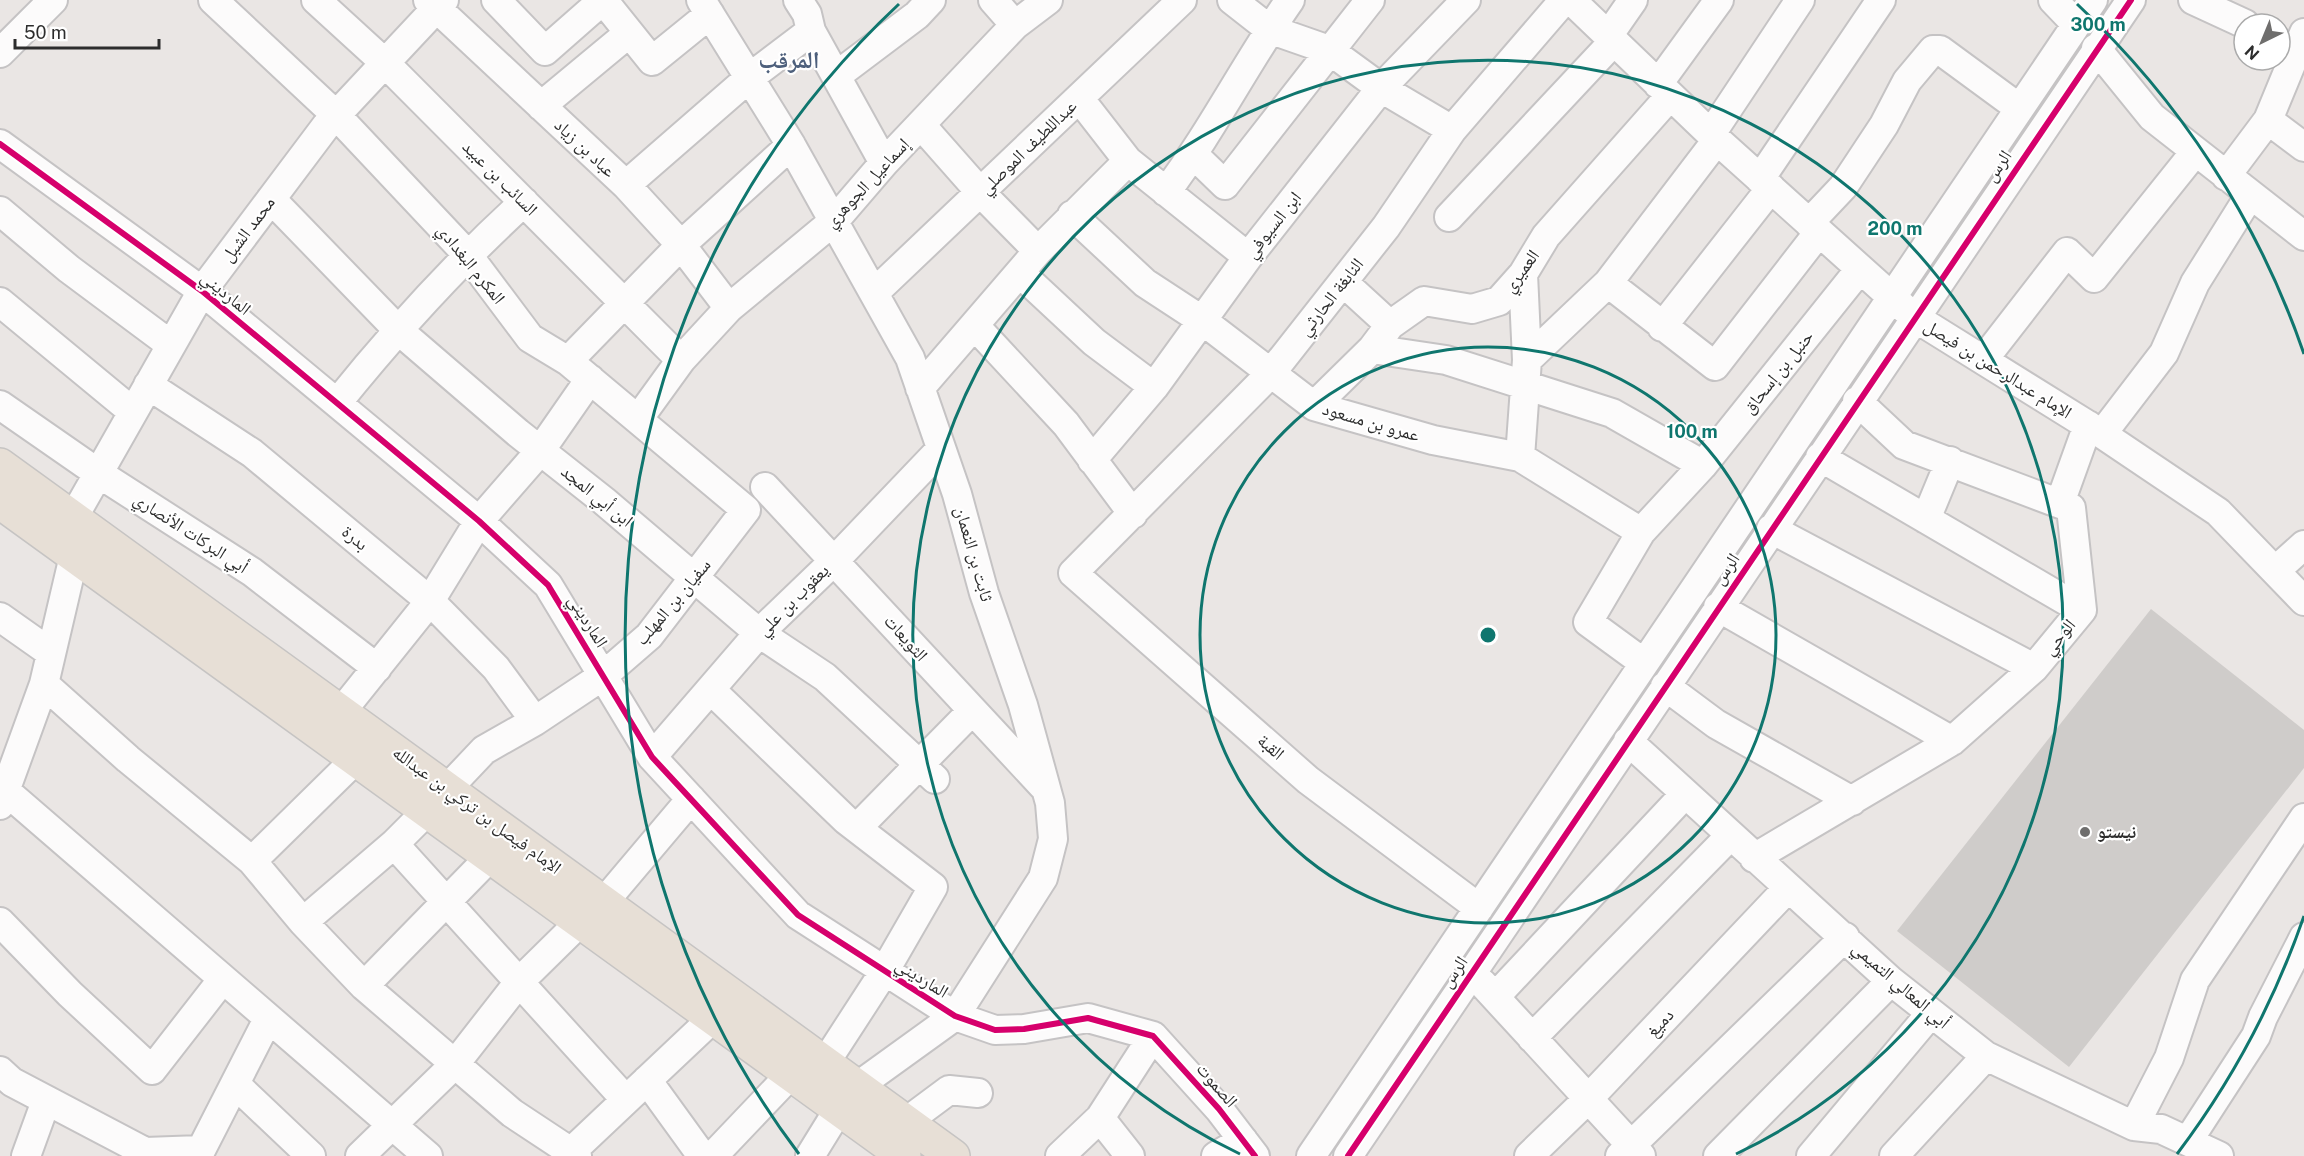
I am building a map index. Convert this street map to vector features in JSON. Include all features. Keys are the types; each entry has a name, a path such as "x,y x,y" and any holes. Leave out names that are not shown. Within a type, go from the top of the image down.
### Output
{"main road":[{"name":"الإمام فيصل بن تركي بن عبدالله","path":"0,465 341,712 437,800 490,857 592,912 713,1018 791,1074 848,1098"},
{"name":"الإمام فيصل بن تركي بن عبدالله","path":"0,502 356,759 437,800 592,912 825,1063 848,1098 891,1144 953,1156"}],"street":[{"path":"0,53 53,0"},
{"name":"المكرم البغدادي","path":"213,0 336,115 467,254 530,338 579,370 746,510"},
{"name":"السائب بن عبيد","path":"316,0 385,63 681,360"},
{"path":"496,0 545,51 603,0 652,61 705,7"},
{"path":"798,0 807,14 811,31 884,163"},
{"path":"993,0 1015,25"},
{"name":"إسماعيل الجوهري","path":"639,418 681,360 729,308 835,220 884,163 1015,25 1048,0"},
{"name":"عبداللطيف الموصلي","path":"874,293 981,194 1182,0"},
{"path":"1232,0 1269,29 1329,50 1381,88 1452,130"},
{"path":"1166,192 1194,155 1269,29 1290,0"},
{"path":"1194,155 1225,185 1370,0"},
{"name":"ابن السيوفي","path":"1092,459 1154,387 1248,257 1381,88 1466,0"},
{"name":"النابغة الحارثي","path":"1073,573 1271,373 1386,226 1452,130 1564,0"},
{"name":"الإمام عبدالرحمن بن فيصل","path":"1571,0 1714,137 1914,317 2095,429 2218,512 2304,601"},
{"path":"1449,217 1611,39 1633,0"},
{"name":"العميري","path":"1314,406 1372,349 1390,325 1424,301 1472,309 1499,301 1523,274 1546,236 1664,90 1719,0"},
{"path":"1526,372 1608,283 1714,137 1800,0"},
{"path":"1662,327 1766,183 1881,0"},
{"path":"2053,0 2076,24"},
{"name":"الرس","path":"1311,1156 2093,0"},
{"name":"الرس","path":"1348,1156 2096,48 2131,0"},
{"path":"2193,0 2232,18"},
{"name":"محمد الشبل","path":"73,518 202,291 336,115 385,63 436,3"},
{"name":"عباد بن زياد","path":"436,3 626,185 681,245 729,308"},
{"path":"836,76 917,5"},
{"name":"ثابت بن النعمان","path":"705,7 835,220 910,358 941,448 984,593 1023,705 1046,790 1053,839 1043,878 954,1016 848,1098"},
{"path":"626,185 749,78 811,31"},
{"path":"541,106 629,33"},
{"path":"2226,176 2268,120 2294,41"},
{"path":"2096,48 2152,117 2304,236"},
{"path":"1608,283 1715,366 1843,187 1884,125 1907,81 1933,50 1940,50 2019,108"},
{"path":"1079,98 1128,160 1248,257"},
{"path":"2268,120 2304,147"},
{"path":"921,125 981,194 1029,262 1094,342 1154,387"},
{"name":"المارديني","path":"0,144 202,291 479,521 548,585 652,758 798,915 954,1016 995,1030 1024,1029 1088,1018 1153,1036"},
{"path":"341,712 430,601 479,521 540,451 579,370 624,303 681,245 791,145"},
{"path":"1984,359 2067,252 2094,278 2195,152"},
{"path":"920,388 1029,262 1072,215 1128,160"},
{"path":"1857,401 1904,445 2060,503 2095,429 2164,353 2195,283 2250,195"},
{"name":"ابن أبي المجد","path":"271,199 397,329 759,633 825,677 927,772"},
{"path":"337,403 397,329 467,254 524,202"},
{"path":"0,211 69,269 171,345"},
{"name":"عمرو بن مسعود","path":"1072,215 1145,283 1203,321 1314,406 1433,440 1520,457 1641,532"},
{"name":"حنبل بن إسحاق","path":"1644,663 1588,622 1641,532 1704,465 1860,268"},
{"path":"1520,457 1526,372 1523,274"},
{"path":"1343,282 1390,325"},
{"path":"0,302 133,412"},
{"path":"975,326 1066,424 1133,514"},
{"path":"1372,349 1526,372 1612,413 1704,465"},
{"name":"بدرة","path":"148,385 252,453 430,601 496,668 535,722"},
{"name":"أبي البركات الأنصاري","path":"0,405 98,473 252,572 377,668"},
{"name":"يعقوب بن علي","path":"652,758 759,633 835,560 941,448"},
{"path":"1820,457 2082,610"},
{"path":"1926,519 1950,461"},
{"name":"الثويعات","path":"765,487 1046,790"},
{"name":"الوحي","path":"1754,858 1953,741 2034,668 2082,610 2071,508 2060,503"},
{"name":"سفيان بن المهلب","path":"303,922 394,844 484,750 535,722 604,675 649,636 746,510"},
{"path":"1771,529 2034,668"},
{"path":"2275,571 2304,545"},
{"path":"74,556 44,684 2,794 268,1019 392,1128 428,1156"},
{"name":"القبة","path":"1073,573 1308,780 1479,908"},
{"path":"1718,607 1953,741"},
{"path":"0,617 51,652"},
{"path":"44,684 128,759 252,861 303,922 364,986 512,1113 574,1154 626,1100 713,1018"},
{"path":"1665,686 1716,724 1852,801"},
{"path":"711,690 857,828 933,887 884,972 825,1063"},
{"path":"857,828 927,772 972,711"},
{"name":"أبي المعالي التميمي","path":"1628,741 1891,981 1986,1056 2134,1126 2161,1129 2219,1156"},
{"path":"252,861 356,759"},
{"path":"1495,997 1685,794"},
{"path":"360,1156 392,1128 455,1064 519,982 592,912 691,799"},
{"path":"2134,1126 2169,1058 2195,980 2304,818"},
{"path":"1532,1038 1730,836"},
{"path":"394,844 626,1100"},
{"path":"364,986 448,903 490,857"},
{"name":"دميغ","path":"1529,1156 1588,1099 1788,888"},
{"path":"0,922 70,994 152,1070 222,980"},
{"path":"1472,972 1588,1099 1631,1152 1845,937"},
{"path":"2188,1141 2256,1036 2263,1017 2304,938"},
{"path":"1718,1156 1891,981"},
{"path":"1811,1156 1931,1013"},
{"path":"0,1071 12,1082 144,1154 204,1153 268,1019"},
{"path":"1060,1156 1100,1118 1153,1036"},
{"name":"الصموت","path":"1153,1036 1219,1109 1249,1148"},
{"path":"1894,1156 1986,1056"},
{"path":"712,1156 791,1074"},
{"path":"647,1080 702,1156"},
{"path":"235,1084 303,1153"},
{"path":"891,1144 949,1090 978,1093"},
{"path":"810,1156 848,1098"},
{"path":"26,1156 46,1101"},
{"path":"1100,1118 1130,1156"},
{"path":"1216,1156 1249,1148"}],"building":[{"path":"2151,609 2304,730 2304,768 2069,1067 1897,931"}],"cycle path":[{"path":"1348,1156 2131,0"},
{"path":"0,144 202,291 479,521 548,585 652,757 798,915 955,1016 995,1030 1024,1029 1088,1018 1153,1036 1219,1109 1255,1156"}],"place":[{"name":"نيستو","path":"2085,832"}],"district":[{"name":"المرقب","path":"789,60"}]}
